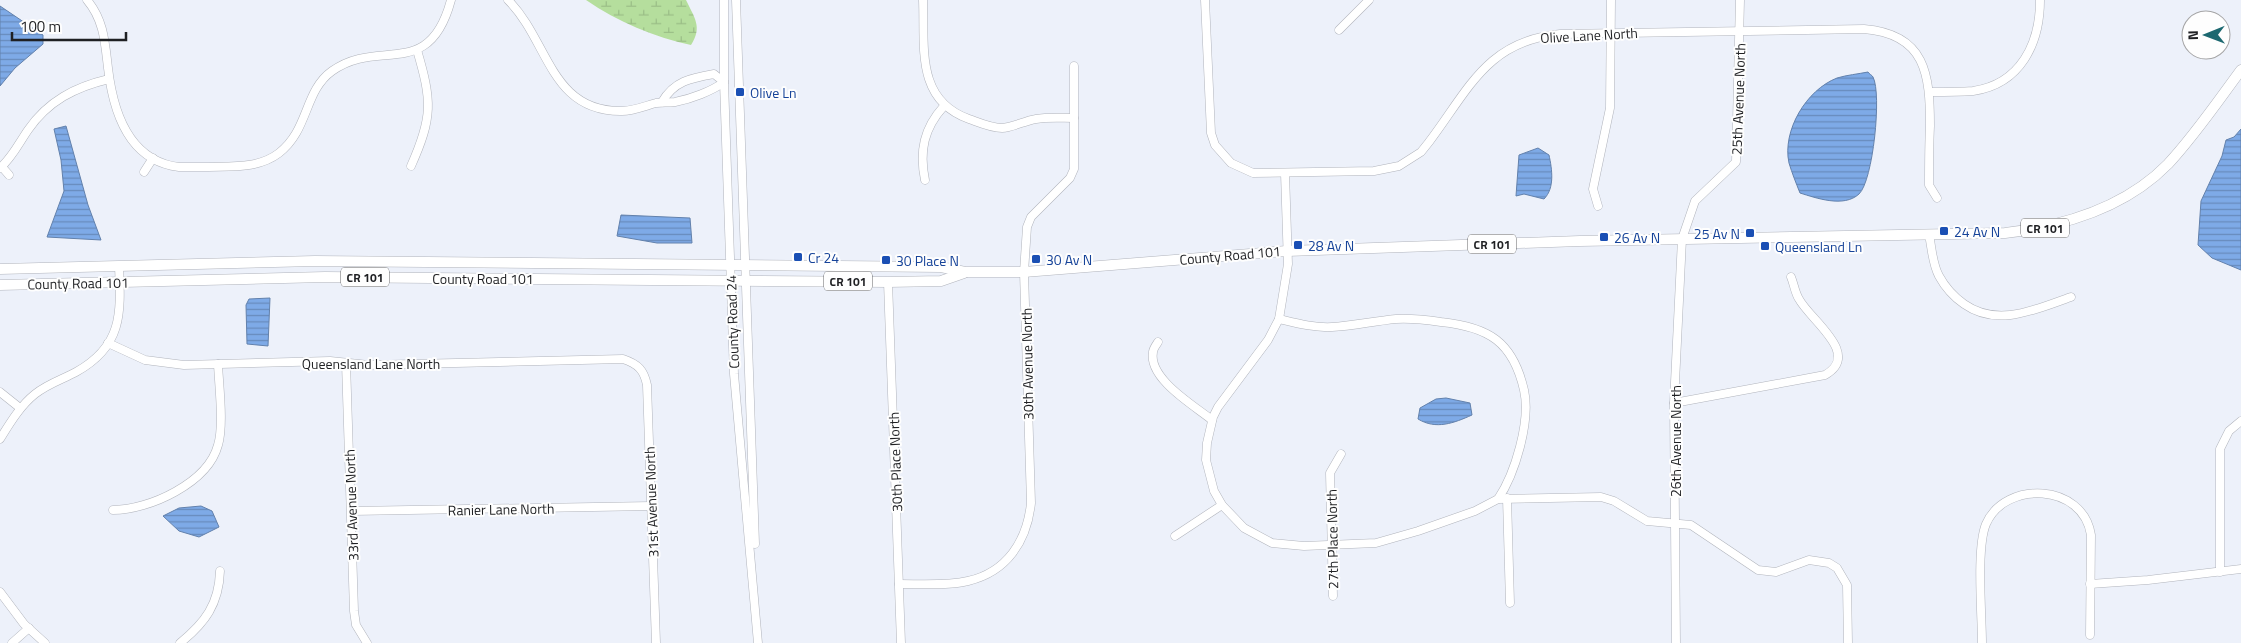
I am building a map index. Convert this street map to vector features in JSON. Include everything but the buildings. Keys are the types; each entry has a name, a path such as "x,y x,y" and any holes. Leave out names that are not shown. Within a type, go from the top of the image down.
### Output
{"main road":[{"name":"County Road 101","path":"0,269 315,261 941,266 964,272 1024,272 1287,251 1682,239 2005,233 2034,230 2080,218 2108,205 2141,185 2167,164 2241,70"},
{"name":"County Road 101","path":"0,285 325,277 888,282 941,281 964,272"}],"street":[{"path":"88,0 100,19 109,79 116,109 130,138 153,158 184,167 241,166 266,161 283,150 296,135 319,84 339,66 351,60 396,56 417,50 438,32 451,0"},
{"path":"508,0 522,17 565,89 589,106 603,110 624,111 662,102 676,102 716,88 724,82 740,81"},
{"name":"County Road 24","path":"724,0 724,82 734,374 758,643"},
{"name":"County Road 24","path":"736,0 758,643"},
{"path":"923,0 927,76 936,97 944,106 965,118 999,128 1010,127 1035,119 1074,118"},
{"name":"Olive Lane North","path":"1205,0 1209,121 1215,145 1231,163 1253,173 1374,171 1399,166 1421,152 1488,64 1500,54 1528,39 1544,36 1611,33 1864,29 1885,32 1905,42 1923,64 1930,92 1929,185 1937,198"},
{"path":"1339,30 1369,0"},
{"path":"1598,206 1592,189 1610,108 1611,0"},
{"name":"25th Avenue North","path":"1682,239 1695,201 1736,162 1740,0"},
{"path":"1930,92 1987,88 2012,73 2022,64 2036,39 2040,24 2040,0"},
{"path":"411,166 426,128 429,112 429,95 417,50"},
{"name":"30th Avenue North","path":"899,584 953,583 983,576 996,569 1008,558 1025,534 1031,503 1024,272 1027,227 1031,217 1070,178 1074,169 1074,66"},
{"path":"662,102 669,90 689,80 714,74 724,82"},
{"path":"10,175 1,168 35,122 52,104 80,87 109,79"},
{"path":"926,180 922,166 925,137 930,123 944,106"},
{"path":"144,172 153,158"},
{"path":"1285,173 1288,264 1279,319 1276,329 1218,407 1212,420 1207,443 1206,460 1214,491 1222,505 1244,528 1272,543 1288,546 1376,543 1398,539 1475,510 1498,499 1601,497 1614,501 1647,521 1675,522 1691,525 1758,570 1776,572 1809,560 1824,561 1837,568 1847,585 1848,643"},
{"path":"1928,235 1939,276 1956,298 1975,310 1996,316 2010,316 2070,297"},
{"name":"26th Avenue North","path":"1676,643 1674,403 1682,239"},
{"path":"0,439 20,408 36,393 89,364 108,343 116,327 120,312 119,266"},
{"path":"1674,403 1825,375 1831,371 1838,359 1836,345 1799,300 1791,277"},
{"name":"30th Place North","path":"888,282 901,643"},
{"path":"1279,319 1315,327 1332,327 1398,319 1429,320 1472,326 1496,338 1506,348 1521,378 1525,410 1512,473 1498,499"},
{"path":"1158,342 1153,353 1154,363 1165,384 1212,420"},
{"name":"Queensland Lane North","path":"108,343 145,360 184,365 330,361 368,365 623,359 637,365"},
{"name":"33rd Avenue North","path":"346,363 354,610 356,625 367,643"},
{"path":"113,510 128,510 155,503 196,477 206,468 219,444 218,364"},
{"name":"31st Avenue North","path":"637,365 643,371 647,385 656,643"},
{"path":"0,392 20,408"},
{"path":"2220,572 2220,449 2230,431 2241,421"},
{"name":"27th Place North","path":"1333,596 1330,473 1341,454"},
{"path":"1982,643 1981,547 1986,524 2001,505 2011,499 2035,494 2061,496 2078,507 2089,523 2090,634"},
{"path":"1507,498 1510,602"},
{"path":"1175,536 1222,505"},
{"name":"Ranier Lane North","path":"352,511 651,506"},
{"path":"2090,584 2148,580 2241,569"},
{"path":"180,643 210,614 220,586 220,571"},
{"path":"0,592 28,628 45,643"},
{"path":"12,643 28,628"}],"green space":[{"path":"586,0 686,0 696,22 695,39 691,45 663,38 624,22"}],"water":[{"path":"0,6 43,35 43,44 15,68 0,86"},
{"path":"1868,72 1873,77 1876,86 1877,101 1875,137 1864,186 1859,194 1853,198 1838,201 1830,201 1800,193 1789,163 1788,151 1789,138 1799,113 1815,92 1826,84 1837,78"},
{"path":"66,126 88,205 101,240 47,237 64,191 61,160 54,129"},
{"path":"2241,129 2241,270 2212,258 2198,245 2201,201 2222,156 2226,140 2234,137"},
{"path":"1538,148 1549,155 1552,172 1550,189 1544,199 1524,194 1516,196 1519,155"},
{"path":"621,215 690,218 692,243 657,243 617,236"},
{"path":"270,298 268,346 247,344 246,305 249,299"},
{"path":"1446,398 1470,403 1472,415 1452,423 1438,425 1418,419 1420,408 1436,399"},
{"path":"201,506 212,511 219,527 199,537 179,531 163,516 179,508"}],"place":[{"name":"Olive Ln","path":"740,92"},
{"name":"24 Av N","path":"1944,231"},
{"name":"25 Av N","path":"1750,233"},
{"name":"26 Av N","path":"1604,237"},
{"name":"28 Av N","path":"1298,245"},
{"name":"Queensland Ln","path":"1765,246"},
{"name":"Cr 24","path":"798,257"},
{"name":"30 Av N","path":"1036,259"},
{"name":"30 Place N","path":"886,260"}]}
